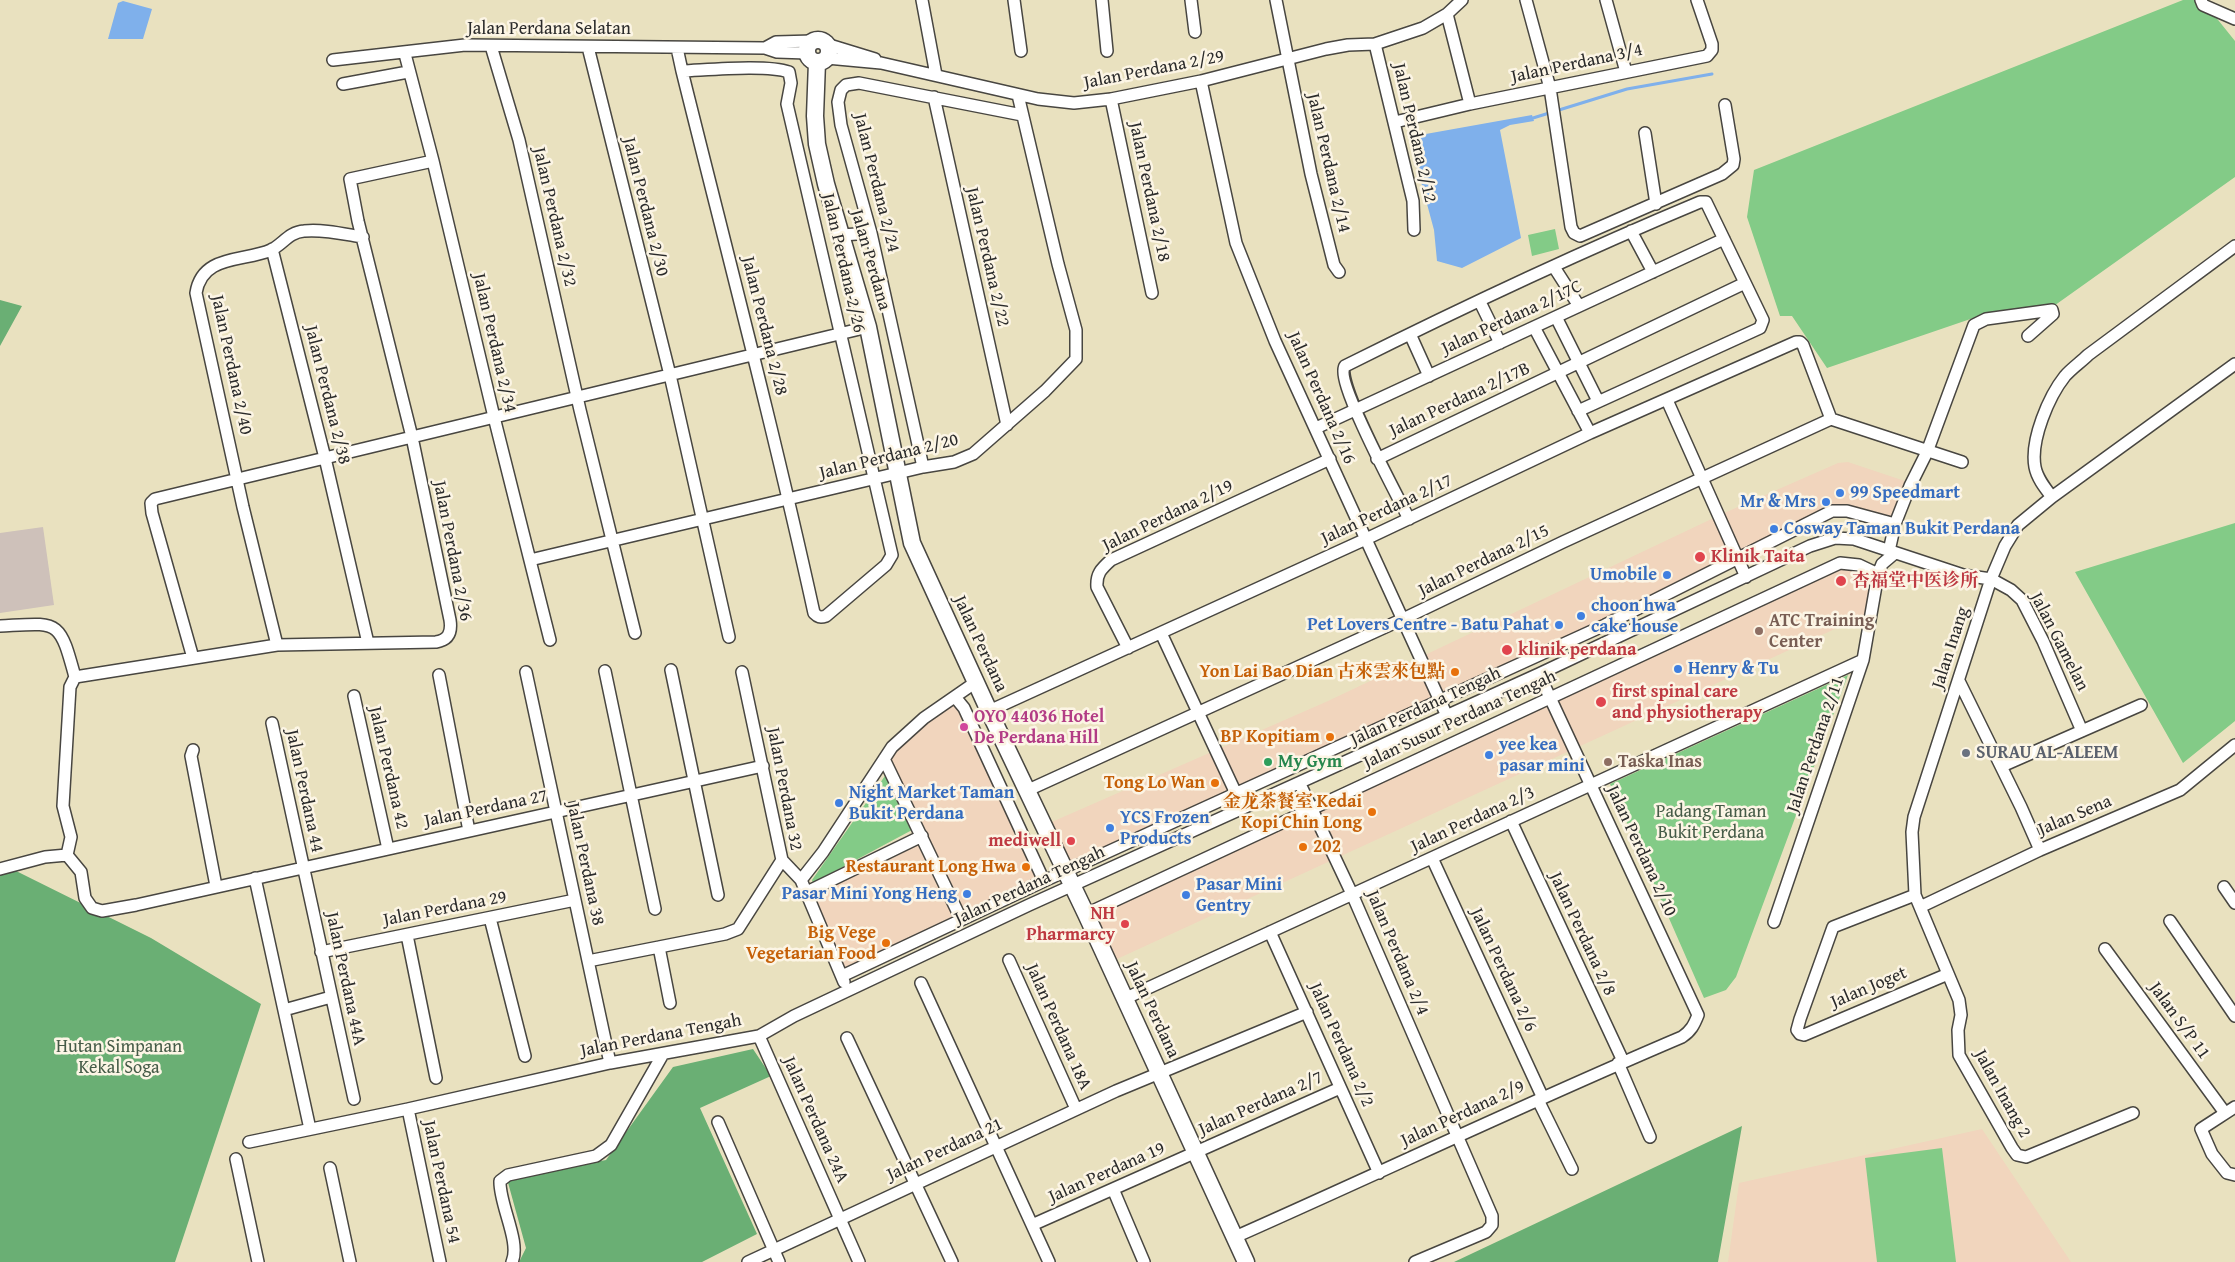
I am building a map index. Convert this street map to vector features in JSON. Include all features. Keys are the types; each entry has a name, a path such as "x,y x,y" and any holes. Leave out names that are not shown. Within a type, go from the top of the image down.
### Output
{"street":[{"path":"922,0 936,76"},
{"path":"1014,0 1021,51"},
{"path":"1102,0 1107,51"},
{"path":"1191,0 1195,32"},
{"name":"Jalan Perdana 2/14","path":"1276,0 1286,59 1316,192 1334,265 1339,272"},
{"path":"1375,44 1423,28 1447,14 1462,0"},
{"path":"1526,0 1550,88 1570,226 1574,233 1580,236 1587,234 1722,174 1733,165 1734,159 1725,105"},
{"path":"1606,0 1626,72"},
{"name":"Jalan Perdana 3/4","path":"1395,122 1470,104 1707,56 1712,50 1697,0"},
{"path":"2200,0 2203,5 2235,18"},
{"path":"1447,14 1470,104"},
{"name":"Jalan Perdana 2/29","path":"818,52 872,57 881,63 1018,95 1074,103 1202,81 1348,45 1375,44"},
{"name":"Jalan Perdana 2/12","path":"1375,44 1413,201 1414,230"},
{"name":"Jalan Perdana Selatan","path":"333,60 405,54 446,47 491,46 765,48 777,52 818,52"},
{"name":"Jalan Perdana 2/32","path":"491,46 518,140 580,410 613,540"},
{"name":"Jalan Perdana 2/30","path":"588,47 671,380 729,638"},
{"name":"Jalan Perdana 2/28","path":"677,48 754,354 814,613"},
{"name":"Jalan Perdana","path":"818,52 815,116 817,144 826,184 868,327 912,542 988,711 1086,914 1246,1262"},
{"name":"Jalan Perdana 2/34","path":"405,54 408,72 434,161 494,418 550,640"},
{"name":"Jalan Perdana 2/26","path":"682,71 782,69 789,72 791,83 787,104 842,333 874,479 892,548 891,560 826,616 817,617 814,613"},
{"path":"343,84 408,72"},
{"name":"Jalan Perdana 2/16","path":"1202,81 1236,242 1275,341 1447,716"},
{"name":"Jalan Perdana 2/24","path":"923,467 871,233 841,125 838,102 841,90 846,85 859,83 1022,115"},
{"name":"Jalan Perdana 2/20","path":"530,560 923,467 954,462 973,454 1065,372 1076,359 1076,330 1058,264 1018,95"},
{"name":"Jalan Perdana 2/22","path":"934,97 1007,425"},
{"name":"Jalan Perdana 2/18","path":"1111,98 1152,293"},
{"path":"1645,134 1656,204"},
{"name":"Jalan Perdana 2/36","path":"75,678 278,645 444,641 450,632 450,620 412,437 358,221 350,178 434,161"},
{"path":"1409,518 1377,459 1356,410 1343,369 1410,334 1631,231 1703,200 1706,202 1764,320 1760,328 1578,411"},
{"path":"272,250 284,239 303,231 363,237"},
{"path":"1631,231 1653,272"},
{"path":"842,235 871,233"},
{"name":"Jalan Perdana 2/17C","path":"1316,428 1724,239"},
{"path":"2052,497 2039,479 2035,468 2034,456 2036,442 2052,395 2066,375 2088,355 2235,246"},
{"name":"Jalan Perdana 2/38","path":"272,250 325,458 368,643"},
{"name":"Jalan Perdana 2/40","path":"272,250 227,260 210,269 198,280 196,293 243,507 278,645"},
{"path":"1554,267 1579,306"},
{"name":"Jalan Perdana 2/17B","path":"1377,459 1745,282"},
{"path":"1480,302 1500,343"},
{"path":"1892,552 1895,524 1910,486 1927,452 1974,325 1986,319 2052,310 2053,314 2028,336"},
{"path":"1556,317 1598,401"},
{"path":"193,658 152,513 151,504 155,499 577,397 671,380 754,354 868,327"},
{"path":"1534,327 1590,433"},
{"path":"1410,334 1429,376"},
{"name":"Jalan Perdana 2/17","path":"988,711 1366,539 1590,433 1800,342 1831,419"},
{"name":"Jalan Inang","path":"1961,1015 1959,1000 1915,895 1912,832 1914,816 1992,579 2006,546 2018,525 2052,497 2235,364"},
{"path":"1667,400 1746,577"},
{"path":"1831,419 1962,462"},
{"name":"Jalan Perdana 2/15","path":"1026,791 1198,714 1831,419"},
{"name":"Jalan Perdana 2/19","path":"1128,648 1097,587 1096,577 1100,570 1111,560 1330,459"},
{"name":"Jalan Susur Perdana Tengah","path":"1069,879 1236,795 1605,625 1832,511 1847,510 1895,524"},
{"name":"Jalan Perdana Tengah","path":"249,1142 408,1109 610,1063 759,1036 1069,879 1300,784 1540,674 1810,546 1835,538 1854,539 1963,575 1992,579"},
{"path":"613,540 635,633"},
{"name":"Jalan Perdana 2/11","path":"1774,922 1863,660 1878,574 1882,564 1892,552"},
{"name":"Jalan Susur Perdana Tengah","path":"1086,914 1840,563 1860,565 1878,574"},
{"name":"Jalan Gamelan","path":"1992,579 2022,600 2043,641 2082,731"},
{"path":"0,626 44,624 56,628 65,642 75,678 70,687 63,806 71,837 67,855 44,857 0,869"},
{"path":"1160,633 1243,808"},
{"name":"Jalan Perdana 2/3","path":"1124,999 1863,660"},
{"path":"671,670 718,895"},
{"path":"604,671 655,908"},
{"name":"Jalan Perdana 38","path":"526,672 610,1063"},
{"name":"Jalan Perdana 32","path":"588,961 725,934 738,929 782,860 742,672"},
{"name":"Jalan Perdana 2/10","path":"1540,674 1698,1015"},
{"path":"439,675 469,831"},
{"path":"1960,681 2002,766 2040,850"},
{"path":"801,880 823,852 892,747 906,734 976,682"},
{"name":"Jalan Perdana 42","path":"354,696 388,849"},
{"path":"955,697 964,708 1044,881"},
{"path":"2002,766 2141,705"},
{"name":"Jalan Perdana 44","path":"272,722 303,867"},
{"name":"Jalan Sena","path":"1920,907 2040,850 2180,790 2235,745"},
{"path":"193,750 190,756 216,886"},
{"path":"884,759 961,919"},
{"name":"Jalan Perdana 27","path":"67,855 81,872 85,898 92,908 102,911 763,766"},
{"name":"Jalan Perdana 2/4","path":"1300,784 1352,894 1492,1216 1492,1225 1486,1232 1415,1262"},
{"name":"Jalan Perdana 2/8","path":"1511,821 1620,1062 1650,1137"},
{"path":"807,892 922,836"},
{"name":"Jalan Perdana 2/6","path":"1432,858 1572,1169"},
{"path":"782,860 801,880 848,990"},
{"name":"Jalan Perdana 44A","path":"303,867 354,1099"},
{"path":"255,878 310,1129"},
{"path":"842,976 1044,881 1069,879"},
{"path":"2224,887 2235,903"},
{"name":"Jalan Joget","path":"1915,895 1833,927 1800,1019 1798,1030 1800,1034 1804,1035 1948,974"},
{"name":"Jalan Perdana 29","path":"321,952 575,900"},
{"path":"490,918 526,1056"},
{"path":"2170,921 2235,1016"},
{"name":"Jalan Perdana 2/2","path":"1270,932 1379,1173"},
{"path":"407,935 436,1078"},
{"path":"659,947 670,1003"},
{"name":"Jalan S/P 11","path":"2105,949 2230,1110"},
{"name":"Jalan Perdana 18A","path":"1009,960 1076,1109"},
{"path":"921,983 1048,1262"},
{"path":"284,1010 331,997"},
{"name":"Jalan Perdana 21","path":"748,1262 1076,1109 1306,1012"},
{"name":"Jalan Perdana 2/9","path":"1235,1237 1457,1138 1620,1062 1682,1036 1690,1031 1698,1015"},
{"name":"Jalan Inang 2","path":"1961,1015 1958,1030 1959,1055 2017,1155 2026,1157 2133,1114"},
{"name":"Jalan Perdana 24A","path":"759,1036 859,1262"},
{"path":"847,1038 952,1262"},
{"path":"512,1262 514,1250 499,1191 500,1181 508,1174 596,1156 605,1151 611,1145 663,1054"},
{"name":"Jalan Perdana 2/7","path":"1196,1152 1340,1088"},
{"name":"Jalan Perdana 54","path":"408,1109 440,1262"},
{"path":"2230,1110 2201,1128 2212,1154 2228,1174 2235,1175"},
{"path":"718,1122 779,1262"},
{"name":"Jalan Perdana 19","path":"1032,1225 1196,1152"},
{"path":"236,1159 258,1262"},
{"path":"330,1168 350,1262"},
{"path":"1113,1189 1144,1262"}],"shaded area":[{"path":"1848,462 1914,484 1897,529 1846,515 1834,515 1062,877 1038,828 1328,701 1722,514 1838,463"},
{"path":"43,527 54,605 0,613 0,533"},
{"path":"1840,560 1883,570 1874,611 1104,965 1079,914"},
{"path":"955,692 1048,883 840,981 803,892 916,834 879,760"},
{"path":"1982,1129 2071,1262 1728,1262 1739,1183"}],"green space":[{"path":"2183,0 2202,0 2235,41 2235,177 2044,313 1988,313 1827,368 1792,316 1780,316 1747,217 1754,170"},
{"path":"1555,229 1559,249 1532,256 1528,235"},
{"path":"0,300 22,306 0,346"},
{"path":"2235,523 2235,721 2183,763 2075,572"},
{"name":"Padang Taman Bukit Perdana","path":"1848,675 1736,977 1726,990 1704,998 1610,784"},
{"path":"887,773 912,830 813,883 812,880"},
{"name":"Hutan Simpanan Kekal Soga","path":"0,863 151,938 261,1004 175,1262 0,1262"},
{"path":"753,1049 771,1076 700,1108 757,1234 702,1262 519,1262 526,1248 507,1179 606,1160 673,1067"},
{"path":"1742,1126 1718,1262 1454,1262"},
{"path":"1942,1148 1956,1262 1877,1262 1865,1158"}],"water":[{"path":"123,1 152,9 143,39 108,39 118,3"},
{"path":"1532,115 1534,121 1510,125 1500,130 1521,238 1462,268 1437,261 1434,230 1409,137"}],"waterway":[{"path":"1533,118 1627,89 1712,74"}],"place":[{"name":"99 Speedmart","path":"1840,493"},
{"name":"Mr & Mrs","path":"1826,502"},
{"name":"Cosway Taman Bukit Perdana","path":"1774,529"},
{"name":"Klinik Taita","path":"1700,557"},
{"name":"Umobile","path":"1667,575"},
{"name":"杏福堂中医诊所","path":"1841,581"},
{"name":"choon hwa cake house","path":"1581,616"},
{"name":"Pet Lovers Centre - Batu Pahat","path":"1559,625"},
{"name":"ATC Training Center","path":"1759,631"},
{"name":"klinik perdana","path":"1507,650"},
{"name":"Henry & Tu","path":"1678,669"},
{"name":"Yon Lai Bao Dian 古來雲來包點","path":"1455,672"},
{"name":"first spinal care and physiotherapy","path":"1601,702"},
{"name":"OYO 44036 Hotel De Perdana Hill","path":"964,727"},
{"name":"BP Kopitiam","path":"1330,737"},
{"name":"SURAU AL-ALEEM","path":"1966,753"},
{"name":"yee kea pasar mini","path":"1489,755"},
{"name":"My Gym","path":"1268,762"},
{"name":"Taska Inas","path":"1608,762"},
{"name":"Tong Lo Wan","path":"1215,783"},
{"name":"Night Market Taman Bukit Perdana","path":"839,803"},
{"name":"金龙茶餐室 Kedai Kopi Chin Long","path":"1372,812"},
{"name":"YCS Frozen Products","path":"1110,828"},
{"name":"mediwell","path":"1071,841"},
{"name":"202","path":"1303,847"},
{"name":"Restaurant Long Hwa","path":"1026,867"},
{"name":"Pasar Mini Yong Heng","path":"967,894"},
{"name":"Pasar Mini Gentry","path":"1186,895"},
{"name":"NH Pharmarcy","path":"1125,924"},
{"name":"Big Vege Vegetarian Food","path":"886,943"}]}
